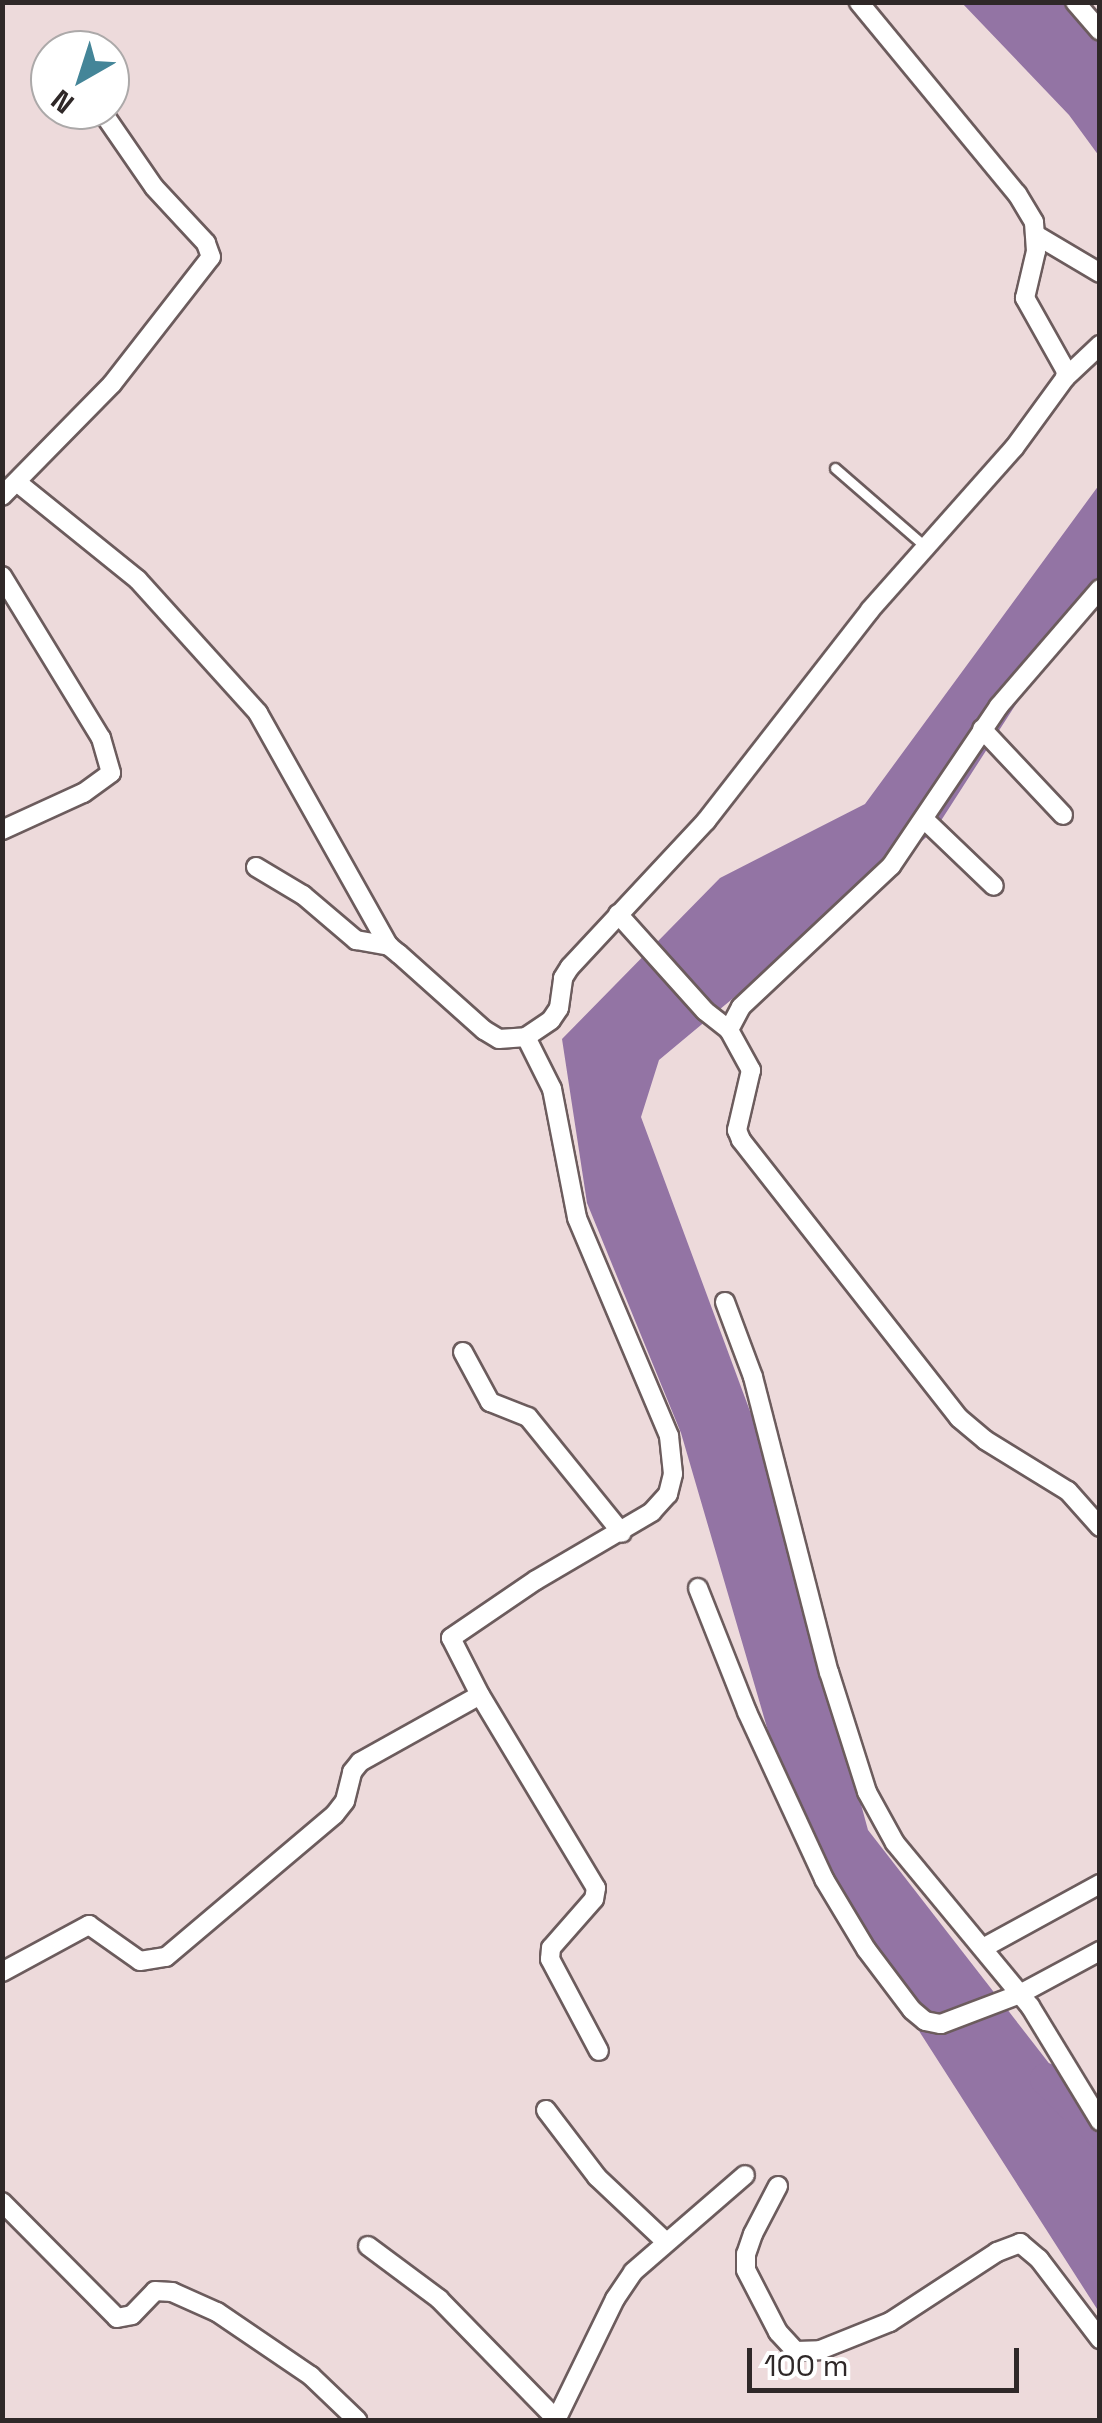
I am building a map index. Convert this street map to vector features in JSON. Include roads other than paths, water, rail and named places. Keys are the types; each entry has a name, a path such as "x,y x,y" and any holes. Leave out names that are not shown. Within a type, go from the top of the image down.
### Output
{"street":[{"path":"859,2 1017,194 1034,222 1036,236 1024,298 1066,371 1065,378"},
{"path":"1075,2 1100,31"},
{"path":"2,496 112,384 211,257 206,243 154,188 115,130"},
{"path":"1036,236 1100,273"},
{"path":"18,483 138,580 258,713 389,946 484,1030 500,1038 526,1037 552,1020 570,966 706,821 870,610 1014,448 1065,378 1100,345"},
{"path":"2,576 102,738 110,773 84,793 2,830"},
{"path":"729,1030 742,1006 870,888 925,820 982,729 1100,590"},
{"path":"982,729 1063,815"},
{"path":"925,820 994,886"},
{"path":"256,867 304,894 356,940 389,946"},
{"path":"618,914 705,1011 729,1030 751,1070 737,1130 741,1140 959,1418 985,1440 1068,1490 1100,1527"},
{"path":"526,1037 552,1089 577,1218 673,1455 673,1474 664,1502 622,1532 454,1632 453,1646 480,1695 596,1888 594,1899 551,1948 550,1958 599,2051"},
{"path":"725,1302 753,1377 829,1672 867,1792 895,1843 983,1948 1100,2120"},
{"path":"463,1352 490,1402 528,1416 622,1532"},
{"path":"698,1588 747,1712 824,1880 866,1949 912,2010 941,2024 1016,1996 1100,1951"},
{"path":"2,1972 89,1925 140,1961 166,1957 335,1814 345,1801 352,1772 360,1762 480,1695"},
{"path":"983,1948 1100,1884"},
{"path":"546,2110 596,2176 665,2241"},
{"path":"368,2246 439,2300 556,2420 615,2299 644,2258 745,2175"},
{"path":"778,2186 753,2234 746,2254 746,2270 778,2332 796,2351 820,2350 890,2322 997,2252 1020,2243 1038,2259 1100,2339"},
{"path":"2,2202 117,2318 132,2315 155,2292 172,2292 217,2312 312,2376 357,2420"}],"lane":[{"path":"835,468 926,547"}],"waterway":[{"path":"1046,2079 1100,2132"}]}
